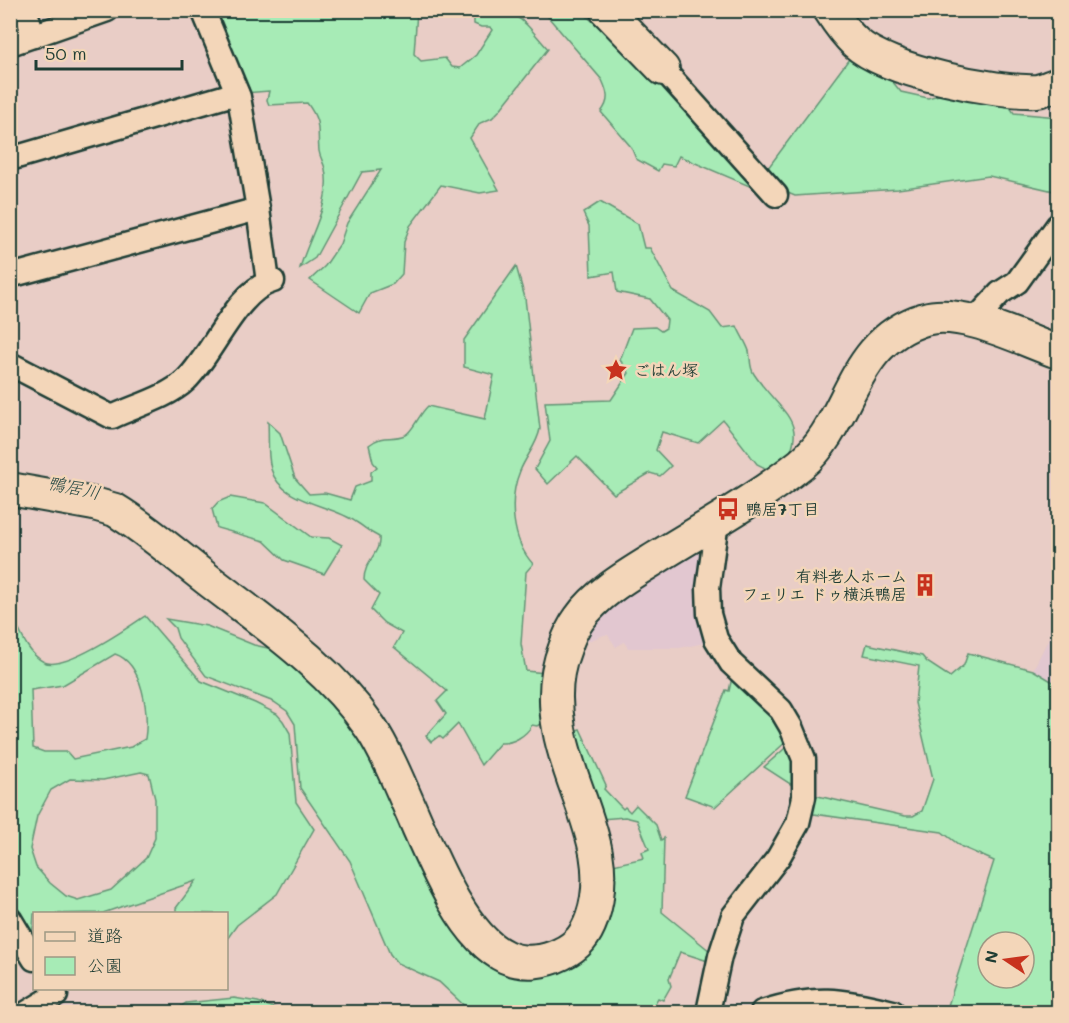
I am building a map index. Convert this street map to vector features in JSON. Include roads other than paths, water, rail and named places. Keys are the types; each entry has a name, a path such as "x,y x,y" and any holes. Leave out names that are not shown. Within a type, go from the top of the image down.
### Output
{"street":[{"path":"25,10 34,36"},
{"path":"10,44 107,10"},
{"path":"10,364 112,417 166,393 186,380 248,298 261,284 271,281 237,93 203,10"},
{"path":"606,10 663,69 776,195"},
{"path":"830,10 856,44 890,63 925,75 1016,91 1040,91 1059,84"},
{"path":"10,159 237,93"},
{"path":"10,276 258,209"},
{"path":"973,322 1000,292 1017,282 1059,225"},
{"path":"10,489 115,510 310,660 347,697 372,729 399,779 460,912 485,942 505,957 524,962 550,960 570,950 584,938 601,884 597,852 559,729 556,678 565,647 580,618 605,593 638,569 776,483 813,453 868,359 888,338 907,326 937,316 973,322 1059,352"},
{"path":"708,1012 720,956 734,916 778,858 798,823 804,797 804,759 791,727 781,710 731,663 716,639 709,614 708,588 717,521"},
{"path":"10,919 33,957"},
{"path":"28,1012 56,995 53,990"},
{"path":"762,1012 810,1000 848,1001 893,1012"}],"place":[{"name":"ごはん塚","path":"616,370"},
{"name":"鴨居7丁目","path":"728,509"},
{"name":"有料老人ホーム フェリエ ドゥ横浜鴨居","path":"925,585"}],"water label":[{"name":"鴨居川","path":"74,488"}]}
